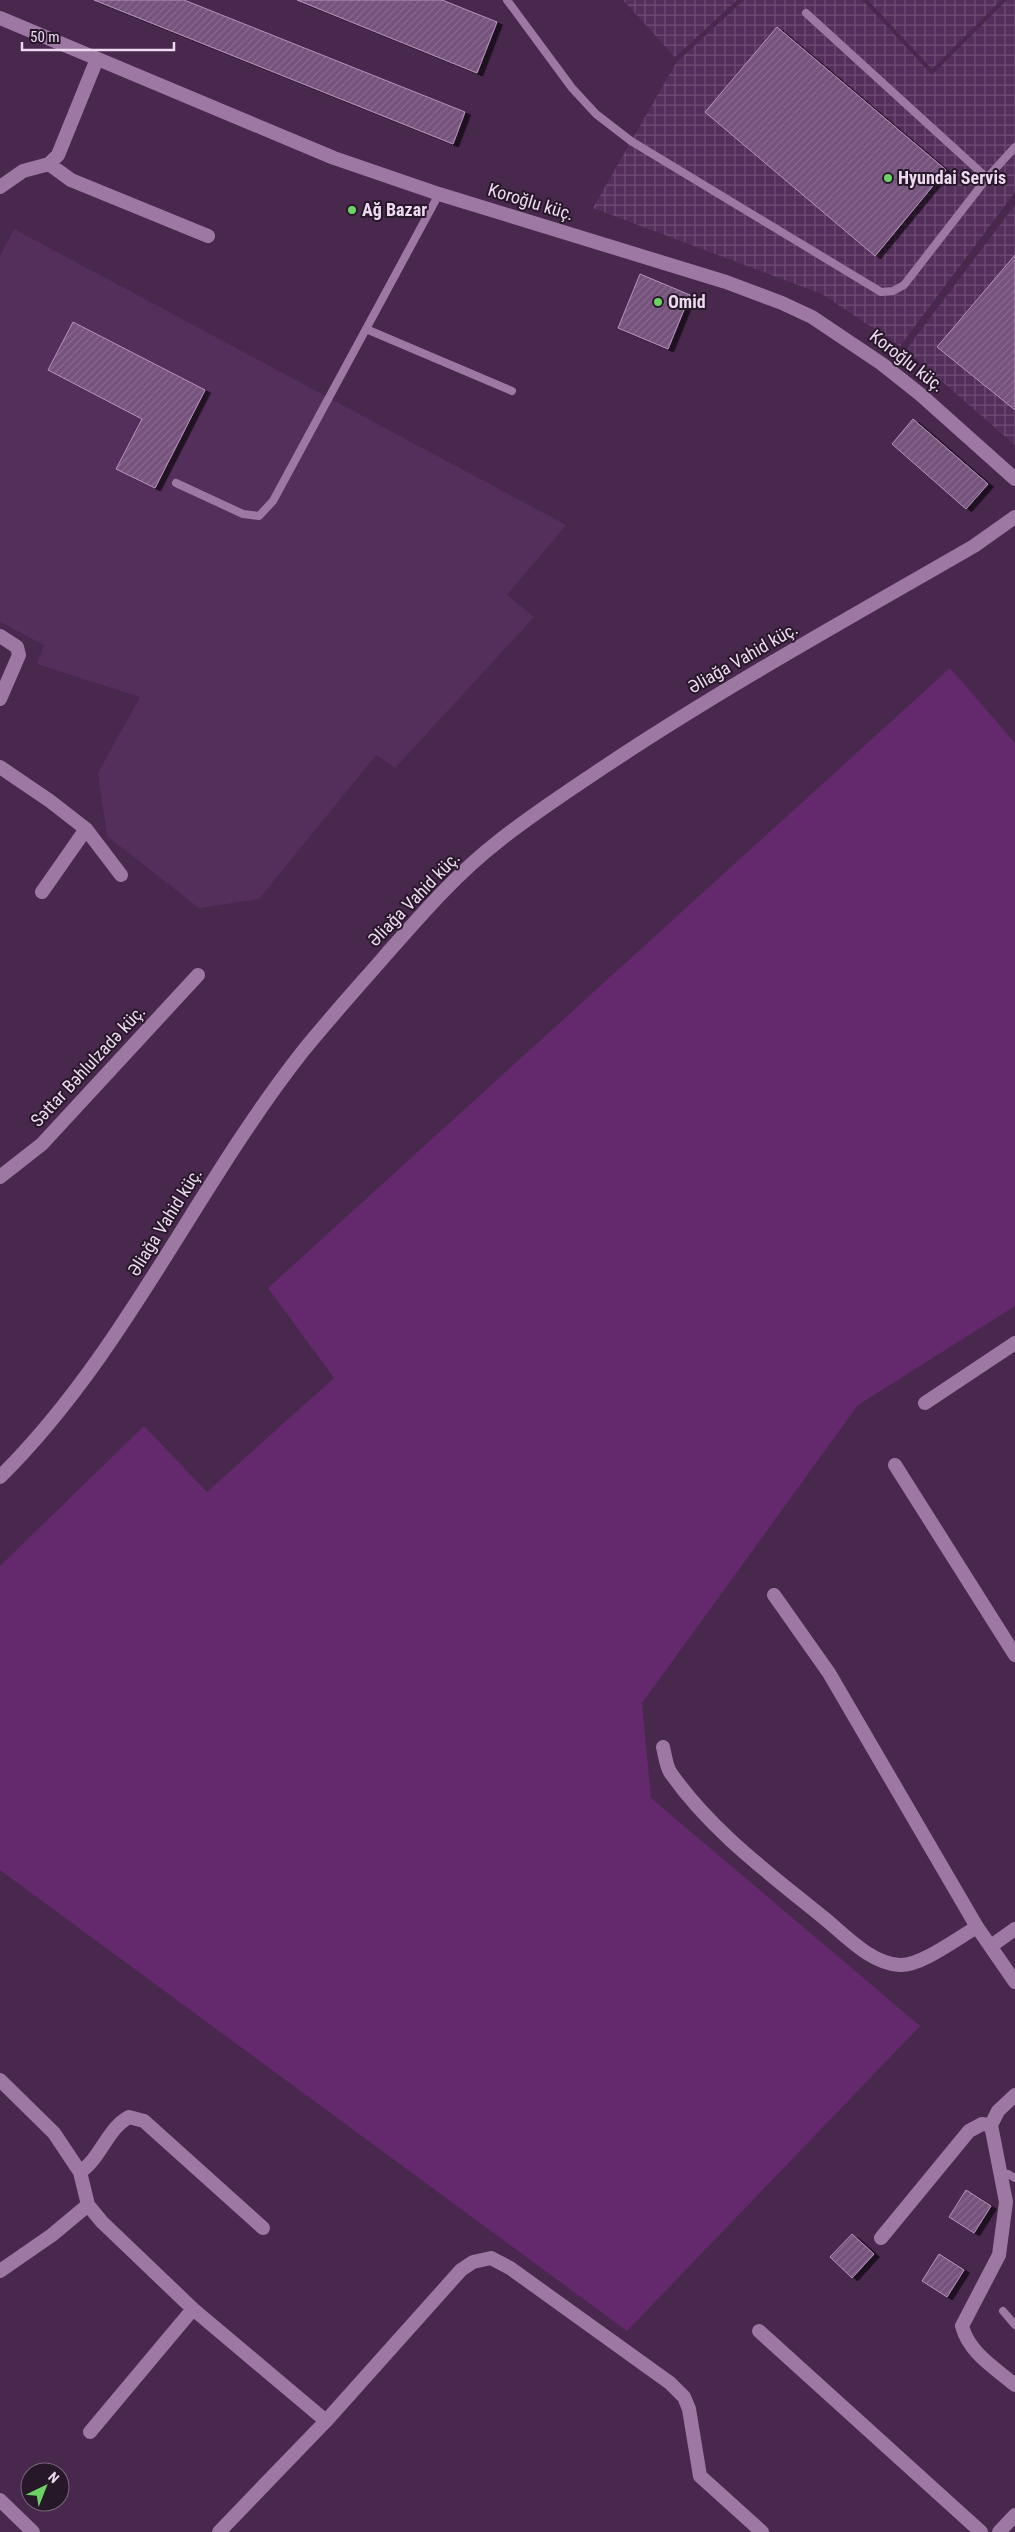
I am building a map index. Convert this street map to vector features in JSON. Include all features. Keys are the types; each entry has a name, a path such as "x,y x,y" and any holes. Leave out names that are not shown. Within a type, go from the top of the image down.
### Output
{"street":[{"name":"Koroğlu küç.","path":"0,18 334,158 440,194 726,282 812,317 852,342 922,395 1015,479"},
{"path":"0,187 23,171 50,164 64,142 97,60"},
{"path":"50,164 71,180 208,236"},
{"name":"Əliağa Vahid küç.","path":"2,1471 41,1433 81,1384 132,1310 231,1150 301,1053 448,886 499,840 649,737 712,697 974,546 1015,517"},
{"path":"0,636 17,647 19,656 0,699"},
{"path":"0,767 50,801 86,829 121,875"},
{"path":"42,892 86,829"},
{"name":"Səttar Bəhlulzadə küç.","path":"0,1177 42,1144 198,975"},
{"path":"925,1403 1015,1343"},
{"path":"895,1464 1015,1655"},
{"path":"774,1596 828,1673 977,1927 1015,1982"},
{"path":"663,1747 669,1770 697,1806 759,1866 865,1951 901,1966 919,1961 977,1927"},
{"path":"991,1946 1015,1929"},
{"path":"0,2080 54,2133 80,2172 88,2205 102,2222 193,2309 326,2421"},
{"path":"1015,2094 998,2111 991,2125 1006,2202 999,2255 962,2326 965,2337 974,2350 1015,2385"},
{"path":"80,2172 89,2166 118,2123 129,2117 144,2121 263,2228"},
{"path":"881,2238 969,2131 982,2124 991,2125"},
{"path":"0,2271 52,2235 88,2205"},
{"path":"219,2532 326,2421 461,2270 473,2262 491,2258 510,2268 670,2382 684,2397 689,2409 700,2476 762,2532"},
{"path":"90,2432 193,2309"},
{"path":"759,2331 980,2532"},
{"path":"0,2500 33,2532"},
{"path":"999,2532 1015,2515"}],"lane":[{"path":"508,0 572,88 603,119 631,141 881,292 892,291 904,285 987,178 1015,147"},
{"path":"806,13 987,178"},
{"path":"176,483 243,514 259,516 274,501 440,194"},
{"path":"366,328 512,391"},
{"path":"1003,2311 1015,2325"}],"shaded area":[{"path":"623,0 737,0 675,57"},
{"path":"744,0 862,0 932,75 1007,0 1015,0 1015,192 900,346 822,294 593,208 676,63"},
{"path":"868,0 1001,0 932,69"},
{"path":"1015,205 1015,445 906,350"},
{"path":"14,229 566,525 507,595 534,617 395,768 376,755 259,899 199,908 107,836 98,773 140,697 37,664 44,645 0,622 0,256"},
{"path":"950,668 1015,743 1015,1306 858,1405 642,1703 651,1798 920,2026 627,2331 0,1870 0,1566 144,1426 207,1492 334,1378 268,1288"}],"building":[{"path":"94,0 184,0 465,112 453,144"},
{"path":"297,0 442,0 497,22 477,73"},
{"path":"777,27 946,170 875,256 705,112"},
{"path":"1015,255 1015,410 937,347"},
{"path":"640,274 690,295 668,349 618,328"},
{"path":"73,322 205,390 155,488 116,469 142,419 48,370"},
{"path":"913,419 988,484 966,509 892,444"},
{"path":"966,2190 991,2206 974,2233 949,2217"},
{"path":"852,2234 874,2254 852,2278 830,2257"},
{"path":"939,2254 964,2270 947,2297 922,2281"}],"place":[{"name":"Hyundai Servis","path":"888,178"},
{"name":"Ağ Bazar","path":"352,210"},
{"name":"Omid","path":"658,302"}]}
